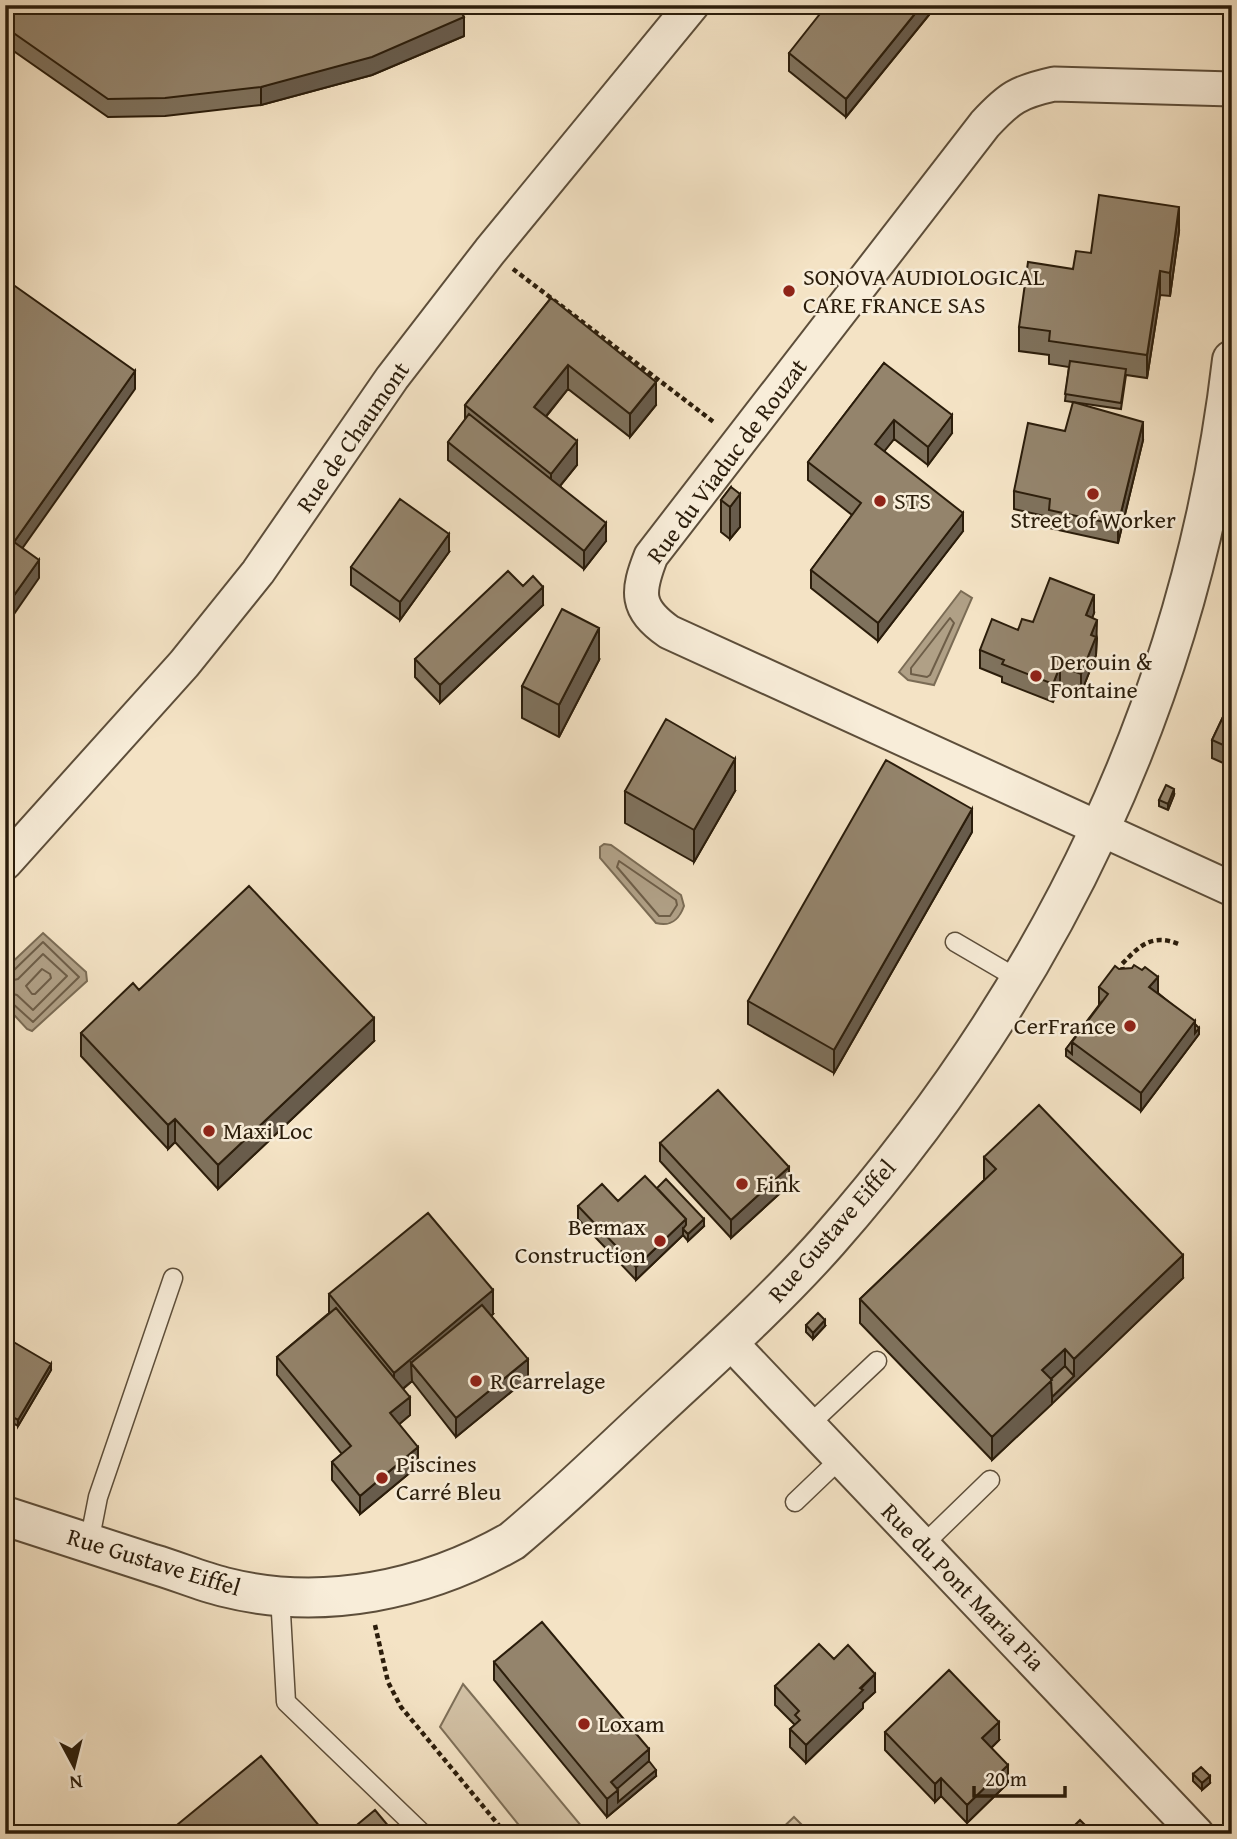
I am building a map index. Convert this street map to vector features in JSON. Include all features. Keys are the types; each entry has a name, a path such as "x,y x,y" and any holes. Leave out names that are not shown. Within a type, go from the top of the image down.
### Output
{"street":[{"name":"Rue de Chaumont","path":"5,863 184,664 258,572 392,378 490,251 692,5"},
{"name":"Rue du Viaduc de Rouzat","path":"1232,89 1054,85 1026,90 1005,103 985,124 738,441 651,556 642,579 642,601 651,619 669,632 1232,889"},
{"name":"Rue Gustave Eiffel","path":"5,1517 226,1587 280,1595 320,1597 369,1594 416,1583 481,1559 512,1541 729,1341 787,1285 875,1185 928,1118 1020,980 1073,885 1100,830 1160,684 1191,584 1209,504 1232,360"},
{"name":"Rue du Pont Maria Pia","path":"729,1341 1197,1834"}],"lane":[{"path":"955,943 1020,980"},
{"path":"89,1543 98,1497 173,1278"},
{"path":"809,1425 877,1361"},
{"path":"795,1502 841,1458"},
{"path":"923,1545 990,1480"},
{"path":"280,1595 286,1702 423,1834"}],"path":[{"path":"490,251 738,441"},
{"path":"1124,975 1122,964 1138,947 1151,941 1168,940 1181,945"},
{"path":"369,1594 388,1682 401,1707 506,1834"}],"shaded area":[{"path":"463,1684 588,1834 526,1834 440,1727"},
{"path":"794,1817 811,1834 776,1834"}],"water":[{"path":"961,591 972,598 934,685 908,680 899,672"},
{"path":"604,844 611,845 681,895 684,906 677,919 666,924 656,923 600,858 600,847"},
{"path":"43,933 86,972 87,981 32,1031 5,1005 5,969"}],"building":[{"path":"5,5 457,5 464,17 372,57 261,87 165,98 108,99 5,27"},
{"path":"827,5 922,5 846,99 789,53"},
{"path":"1099,195 1179,207 1170,273 1160,271 1147,355 1049,341 1050,331 1019,327 1028,262 1073,269 1076,251 1091,253"},
{"path":"5,279 135,371 14,542 39,560 5,608"},
{"path":"551,298 656,382 630,414 568,365 534,407 577,441 551,474 465,405"},
{"path":"1070,361 1126,369 1121,403 1065,394"},
{"name":"STS","path":"884,363 952,415 928,447 894,420 875,444 963,513 878,623 811,570 861,503 808,462"},
{"path":"1073,402 1143,422 1118,525 1049,510 1050,499 1014,491 1028,423 1065,431"},
{"path":"469,414 606,523 584,551 448,442"},
{"path":"731,487 740,494 730,507 721,500"},
{"path":"400,499 449,534 400,602 351,567"},
{"path":"508,571 523,586 533,576 543,587 440,685 415,659"},
{"path":"1050,578 1094,595 1086,615 1097,620 1091,635 1096,637 1081,674 1060,666 1053,684 1002,664 1004,660 980,650 992,619 1018,630 1022,619 1033,622"},
{"path":"562,609 599,628 559,705 522,686"},
{"path":"1232,698 1232,749 1212,740"},
{"path":"666,719 735,759 694,830 625,791"},
{"path":"886,760 972,809 834,1050 748,1001"},
{"path":"1166,785 1174,789 1168,804 1159,800"},
{"path":"249,886 374,1018 218,1165 175,1119 168,1125 81,1033 133,983 139,990"},
{"path":"1134,965 1142,970 1145,967 1158,977 1149,987 1195,1021 1141,1093 1072,1042 1108,994 1099,987 1115,966 1119,969 1132,968"},
{"path":"1102,1001 1072,1042 1072,1054 1066,1049"},
{"path":"718,1090 789,1167 731,1220 660,1143"},
{"path":"1039,1105 1183,1255 1074,1359 1065,1349 1042,1370 1052,1380 992,1437 860,1299 996,1169 984,1157"},
{"path":"645,1176 686,1219 636,1267 578,1206 602,1184 618,1201"},
{"path":"666,1179 704,1219 688,1234 683,1229 686,1219 657,1188"},
{"path":"428,1213 493,1290 394,1373 329,1294"},
{"path":"482,1305 528,1359 456,1418 411,1363"},
{"path":"336,1308 410,1397 390,1413 418,1447 360,1496 332,1462 351,1446 277,1357"},
{"path":"818,1313 825,1320 813,1333 806,1325"},
{"path":"5,1337 51,1364 18,1420 5,1413"},
{"path":"1065,1366 1074,1376 1052,1397 1051,1379"},
{"path":"542,1622 649,1749 611,1782 618,1790 607,1799 494,1662"},
{"path":"819,1644 834,1659 848,1645 875,1674 860,1688 863,1690 806,1745 790,1729 800,1720 795,1715 799,1711 775,1686"},
{"path":"949,1670 999,1722 982,1738 1008,1765 967,1805 941,1778 935,1784 885,1732"},
{"path":"261,1756 326,1834 166,1834"},
{"path":"649,1761 656,1770 618,1802 617,1789"},
{"path":"1201,1767 1210,1776 1202,1783 1193,1774"},
{"path":"375,1810 395,1834 346,1834"},
{"path":"1080,1820 1094,1834 1066,1834"}],"place":[{"name":"SONOVA AUDIOLOGICAL CARE FRANCE SAS","path":"789,291"},
{"name":"Street of Worker","path":"1093,494"},
{"name":"STS","path":"880,501"},
{"name":"Derouin & Fontaine","path":"1036,676"},
{"name":"CerFrance","path":"1130,1026"},
{"name":"Maxi Loc","path":"209,1131"},
{"name":"Fink","path":"742,1184"},
{"name":"Bermax Construction","path":"660,1241"},
{"name":"R Carrelage","path":"476,1381"},
{"name":"Piscines Carré Bleu","path":"382,1478"},
{"name":"Loxam","path":"584,1724"}]}
